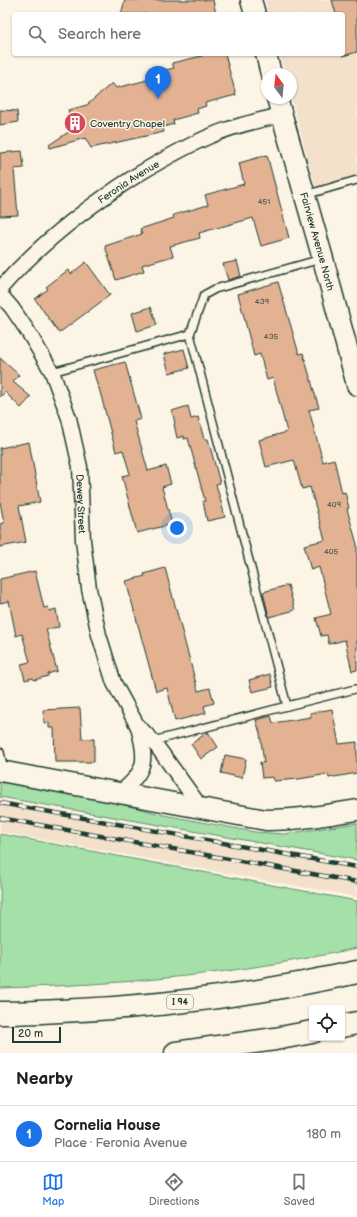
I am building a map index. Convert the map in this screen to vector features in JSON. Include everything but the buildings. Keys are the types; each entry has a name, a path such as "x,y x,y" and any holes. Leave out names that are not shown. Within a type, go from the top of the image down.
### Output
{"highway":[{"name":"I 94","path":"0,1013 156,1005 231,996 357,972"},
{"path":"345,1025 357,1023"},
{"path":"176,1053 309,1033"}],"street":[{"path":"251,0 254,12"},
{"path":"266,56 270,68"},
{"name":"Fairview Avenue North","path":"280,106 357,385"},
{"name":"Feronia Avenue","path":"0,289 44,244 81,214 116,189 182,149 216,134 261,119 280,106"},
{"name":"Dewey Street","path":"0,294 24,325 52,372 69,418 80,467 83,540 93,609 99,635 114,683 137,725 144,747 143,764 137,777 119,793"},
{"name":"Dewey Street","path":"137,725 153,741 202,809"},
{"path":"2,771 266,820 284,820 357,810"}],"lane":[{"path":"305,195 357,180"},
{"path":"287,706 190,334 204,295 215,288 323,259"},
{"path":"52,372 190,334"},
{"path":"153,741 355,689"},
{"path":"0,752 2,771"}],"shaded area":[{"path":"265,0 357,0 357,185 318,198 293,104 297,104 297,68 283,68 280,56 345,56 345,12 268,12"},
{"path":"0,800 357,866 357,897 0,832"}],"green space":[{"path":"0,780 102,799 164,815 255,832 284,834 357,823 357,860 0,797"},
{"path":"0,834 357,901 357,948 269,965 180,977 90,984 0,988"}],"railway":[{"path":"0,803 357,867"},
{"path":"0,818 357,882"}],"place":[{"name":"Cornelia House","path":"158,99"},
{"name":"Coventry Chapel","path":"75,123"}]}
